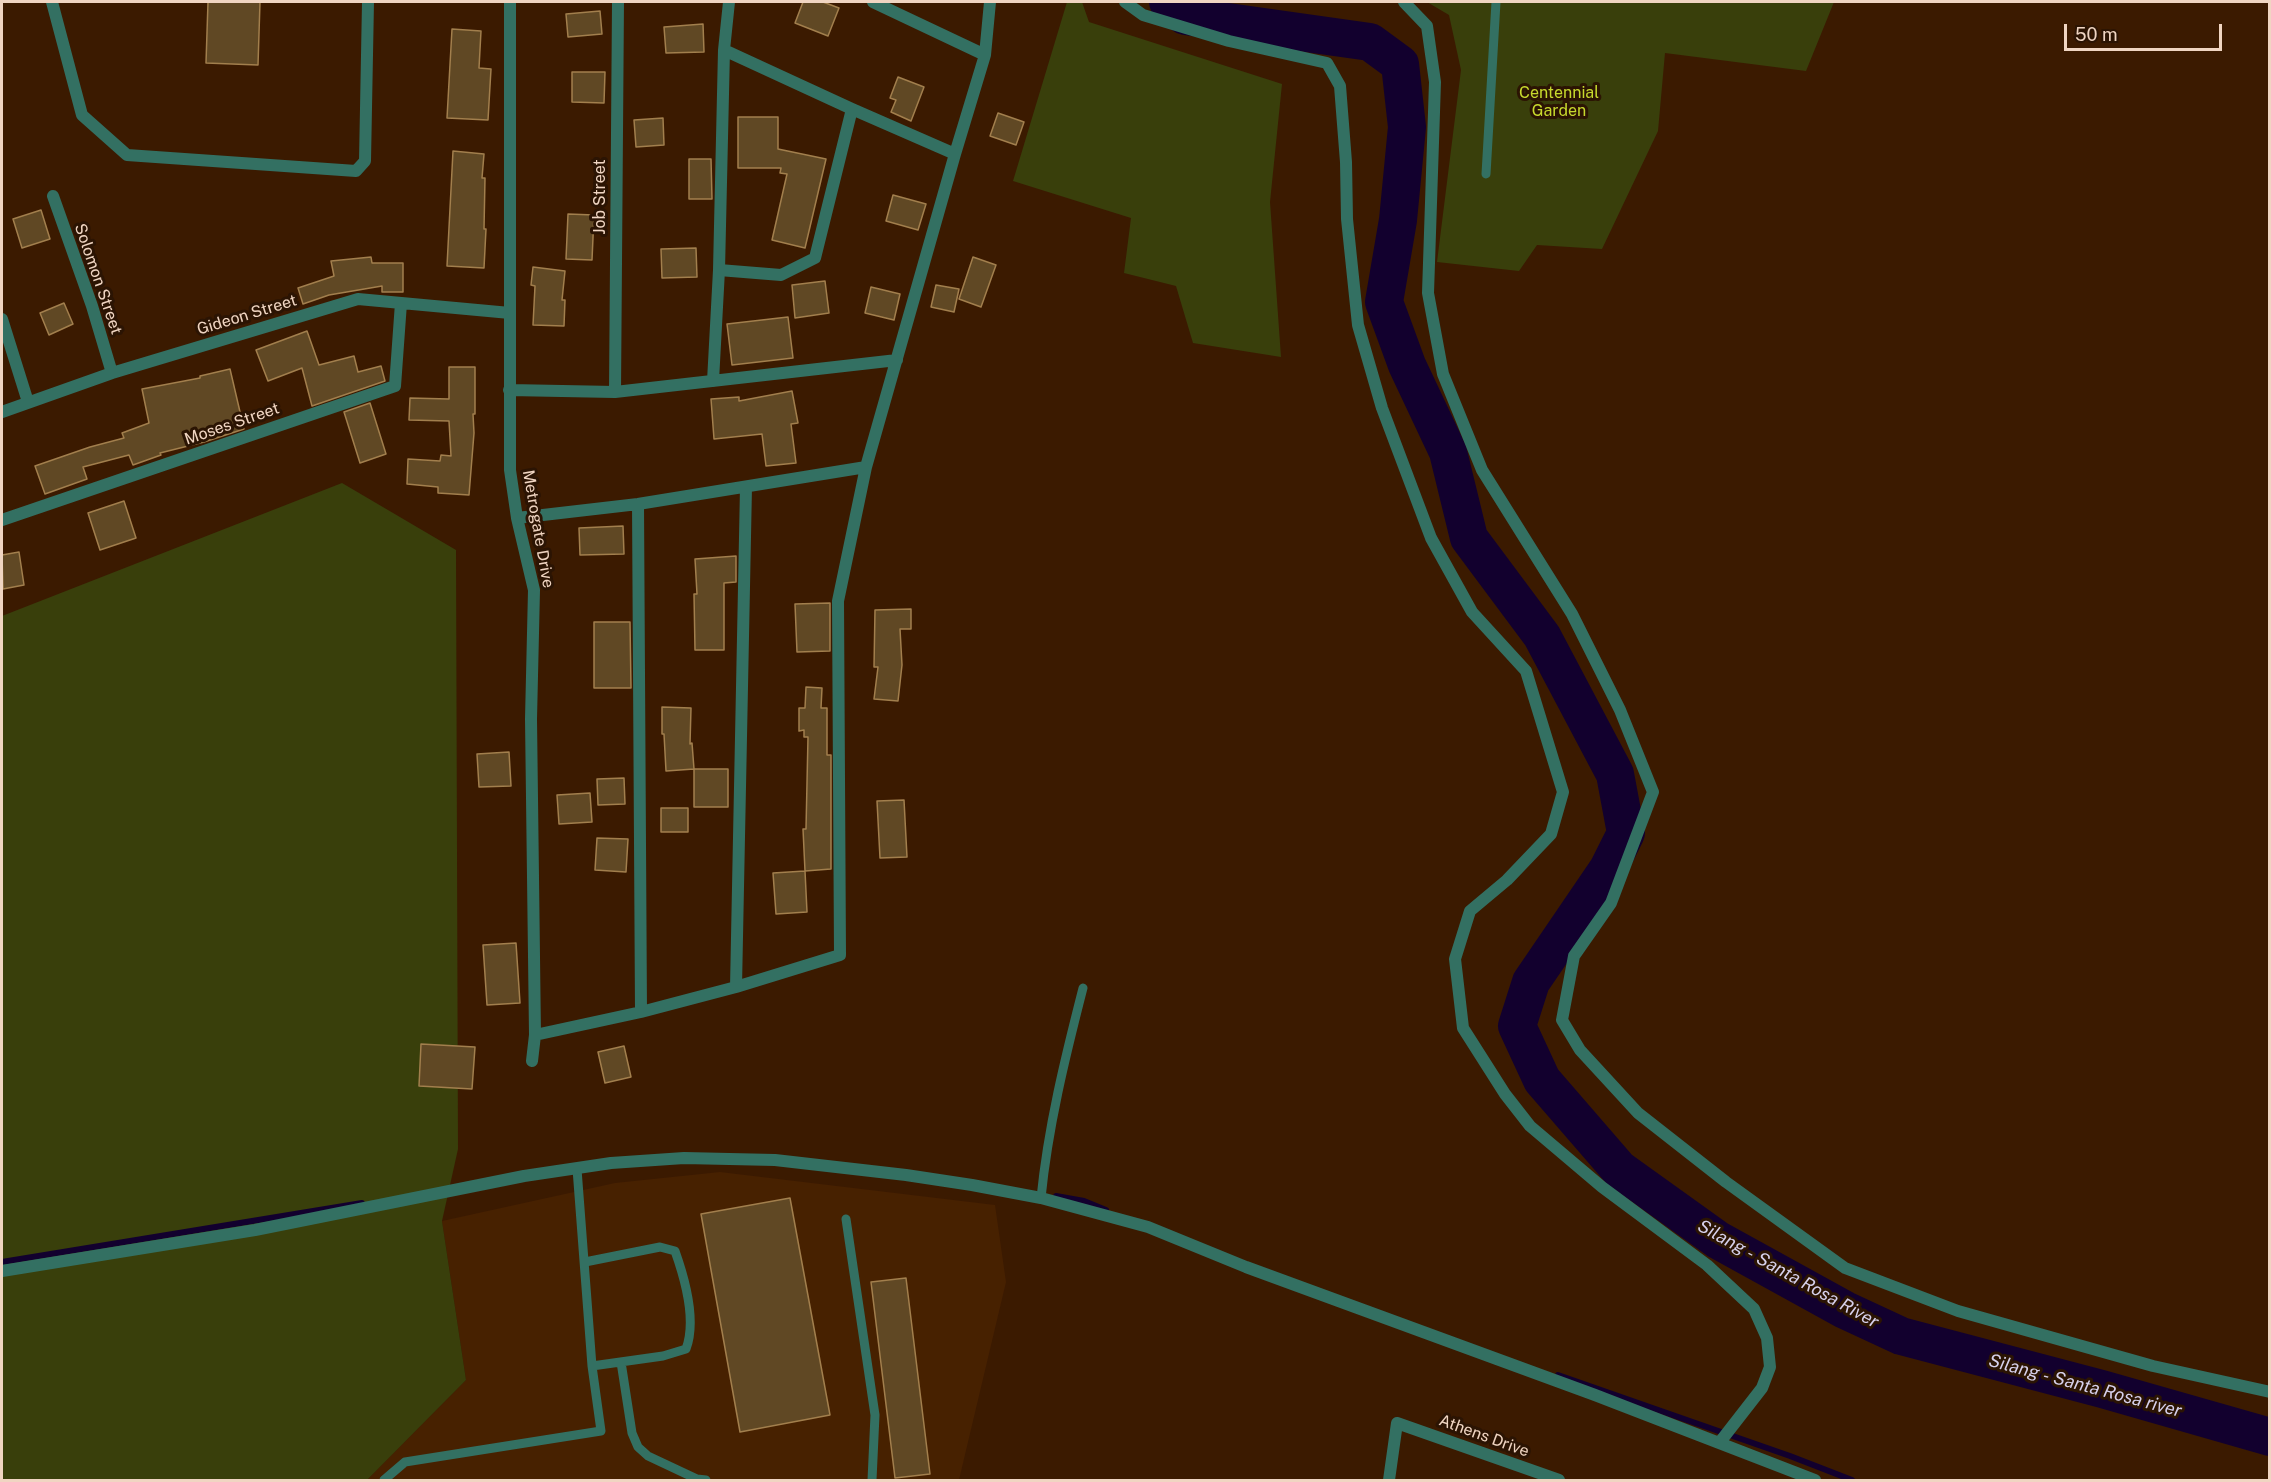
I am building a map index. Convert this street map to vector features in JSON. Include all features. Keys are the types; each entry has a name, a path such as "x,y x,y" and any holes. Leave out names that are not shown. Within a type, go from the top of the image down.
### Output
{"street":[{"path":"52,2 82,115 127,155 356,171 365,161 368,2"},
{"name":"Metrogate Drive","path":"510,2 510,470 517,518 534,590 531,719 535,1035 532,1061"},
{"name":"Job Street","path":"615,392 618,2"},
{"path":"713,381 719,270 724,50 729,2"},
{"path":"873,2 985,55"},
{"path":"535,1035 641,1012 736,987 840,954 838,601 866,467 985,55 990,2"},
{"path":"1125,2 1143,15 1229,41 1326,63 1340,86 1346,162 1347,219 1358,325 1382,408 1431,538 1472,612 1526,671 1563,792 1551,834 1507,880 1470,911 1455,959 1463,1028 1505,1094 1530,1126 1602,1187 1707,1265 1754,1309 1767,1338 1770,1367 1762,1388 1720,1442"},
{"path":"1404,2 1427,26 1435,82 1428,293 1443,374 1482,470 1572,614 1620,710 1653,792 1611,903 1574,956 1562,1020 1580,1050 1638,1113 1725,1182 1845,1268 1958,1311 2153,1366 2270,1392"},
{"path":"724,50 955,154"},
{"path":"719,270 781,275 815,258 852,109"},
{"name":"Solomon Street","path":"52,196 92,306 112,373"},
{"name":"Gideon Street","path":"2,412 112,373 358,299 510,313"},
{"name":"Moses Street","path":"2,520 395,386 401,303"},
{"path":"2,319 28,402"},
{"path":"509,390 615,392 897,360"},
{"path":"517,518 638,504 866,467"},
{"path":"736,987 746,487"},
{"path":"638,504 641,1012"},
{"path":"2,1270 255,1230 479,1185 611,1163 684,1158 775,1160 961,1183 1041,1198 1148,1227 1246,1267 1720,1442 1815,1480"},
{"name":"Athens Drive","path":"1389,1480 1397,1423 1559,1480"}],"lane":[{"path":"1486,174 1496,2"},
{"path":"1041,1198 1045,1160 1062,1071 1083,988"},
{"path":"384,1480 405,1462 601,1431 592,1365 576,1168"},
{"path":"846,1219 875,1415 872,1480"},
{"path":"585,1262 660,1247 675,1251 692,1314 690,1340 686,1349 663,1356 592,1365"},
{"path":"621,1362 632,1433 638,1447 648,1456 697,1479 706,1480"}],"shaded area":[{"path":"720,1172 995,1205 1006,1282 959,1480 367,1480 466,1380 442,1221 615,1183"}],"green space":[{"path":"1067,2 1082,2 1089,22 1282,84 1270,202 1281,357 1193,343 1176,286 1124,273 1131,218 1013,181"},
{"name":"Centennial Garden","path":"1427,2 1834,2 1806,71 1665,53 1658,131 1602,249 1537,245 1519,271 1437,262 1461,70 1449,15"},
{"path":"342,483 456,550 458,1149 442,1221 466,1380 367,1480 2,1480 2,616"}],"building":[{"path":"208,2 260,2 258,65 206,63"},
{"path":"803,2 823,2 839,8 828,36 795,23"},
{"path":"600,11 602,34 568,37 566,14"},
{"path":"703,24 704,52 666,53 664,27"},
{"path":"452,29 481,31 479,68 491,69 488,120 447,118"},
{"path":"572,72 605,72 604,103 572,102"},
{"path":"898,77 924,87 911,121 891,112 896,100 890,98"},
{"path":"998,113 1024,122 1016,145 990,136"},
{"path":"738,117 778,117 778,149 826,159 805,248 772,240 787,174 780,173 781,168 738,168"},
{"path":"663,118 664,145 636,147 634,120"},
{"path":"453,151 484,154 482,178 485,178 484,229 486,229 484,268 447,266"},
{"path":"689,159 711,159 712,199 689,199"},
{"path":"893,195 926,204 918,230 886,221"},
{"path":"41,210 50,239 22,248 13,219"},
{"path":"568,214 594,215 592,260 566,259"},
{"path":"696,248 697,277 662,278 661,249"},
{"path":"371,257 372,263 403,263 403,292 382,292 382,286 329,295 303,304 298,288 334,276 331,261"},
{"path":"973,257 996,265 981,307 959,299"},
{"path":"533,267 565,271 562,300 565,300 564,326 533,325 535,286 531,285"},
{"path":"825,281 829,313 795,318 792,285"},
{"path":"936,285 959,289 954,312 931,307"},
{"path":"871,287 900,294 894,320 865,313"},
{"path":"64,303 73,324 49,335 40,313"},
{"path":"788,317 793,358 732,365 727,324"},
{"path":"307,331 319,365 354,356 358,372 381,366 385,381 312,406 302,368 268,381 256,350"},
{"path":"449,367 475,367 475,414 473,414 474,433 469,495 438,493 438,487 407,484 408,459 440,461 441,455 451,456 449,421 409,420 410,398 449,399"},
{"path":"230,369 244,429 160,453 161,455 133,465 129,455 83,467 87,479 45,494 35,466 124,438 122,433 149,423 142,389 200,378 200,376"},
{"path":"792,391 798,423 791,424 796,463 766,466 762,434 714,439 711,399 739,397 739,401"},
{"path":"370,403 386,454 360,463 344,412"},
{"path":"124,501 136,538 100,550 88,513"},
{"path":"623,526 624,554 580,555 579,528"},
{"path":"19,552 24,585 3,589 2,555"},
{"path":"736,556 736,582 724,583 724,650 695,650 694,594 697,594 695,559"},
{"path":"830,603 830,651 797,652 795,604"},
{"path":"911,609 911,629 900,629 902,665 898,701 874,699 878,667 874,667 875,610"},
{"path":"594,622 630,622 631,688 594,688"},
{"path":"806,687 822,688 821,708 827,708 827,755 831,755 831,869 805,871 803,829 806,829 808,737 804,737 804,730 799,731 799,708 805,708"},
{"path":"662,707 691,708 690,744 692,743 694,769 666,771"},
{"path":"509,752 511,786 479,787 477,754"},
{"path":"694,769 728,769 728,807 694,807"},
{"path":"624,778 625,804 598,805 597,779"},
{"path":"590,793 592,822 559,824 557,795"},
{"path":"904,800 907,857 880,858 877,801"},
{"path":"661,808 688,808 688,832 661,832"},
{"path":"597,838 628,839 626,872 595,870"},
{"path":"805,871 807,912 776,914 773,873"},
{"path":"516,943 520,1003 487,1005 483,945"},
{"path":"421,1044 475,1047 472,1089 419,1086"},
{"path":"624,1046 631,1077 605,1083 598,1052"},
{"path":"790,1198 830,1415 740,1432 701,1214"},
{"path":"906,1278 930,1474 895,1478 871,1282"}],"waterway":[{"name":"Silang - Santa Rosa River","path":"1168,2 1185,16 1370,42 1400,64 1407,127 1398,220 1384,302 1407,365 1448,452 1469,538 1542,636 1615,774 1626,833 1608,869 1531,982 1517,1026 1542,1080 1619,1169 1718,1240 1845,1310 1901,1336 2102,1389 2270,1437"},
{"path":"1056,1196 1084,1201 1106,1210"},
{"path":"2,1262 362,1203"},
{"path":"1558,1375 1852,1480"}],"water label":[{"name":"Silang - Santa Rosa river","path":"2085,1386"}]}
